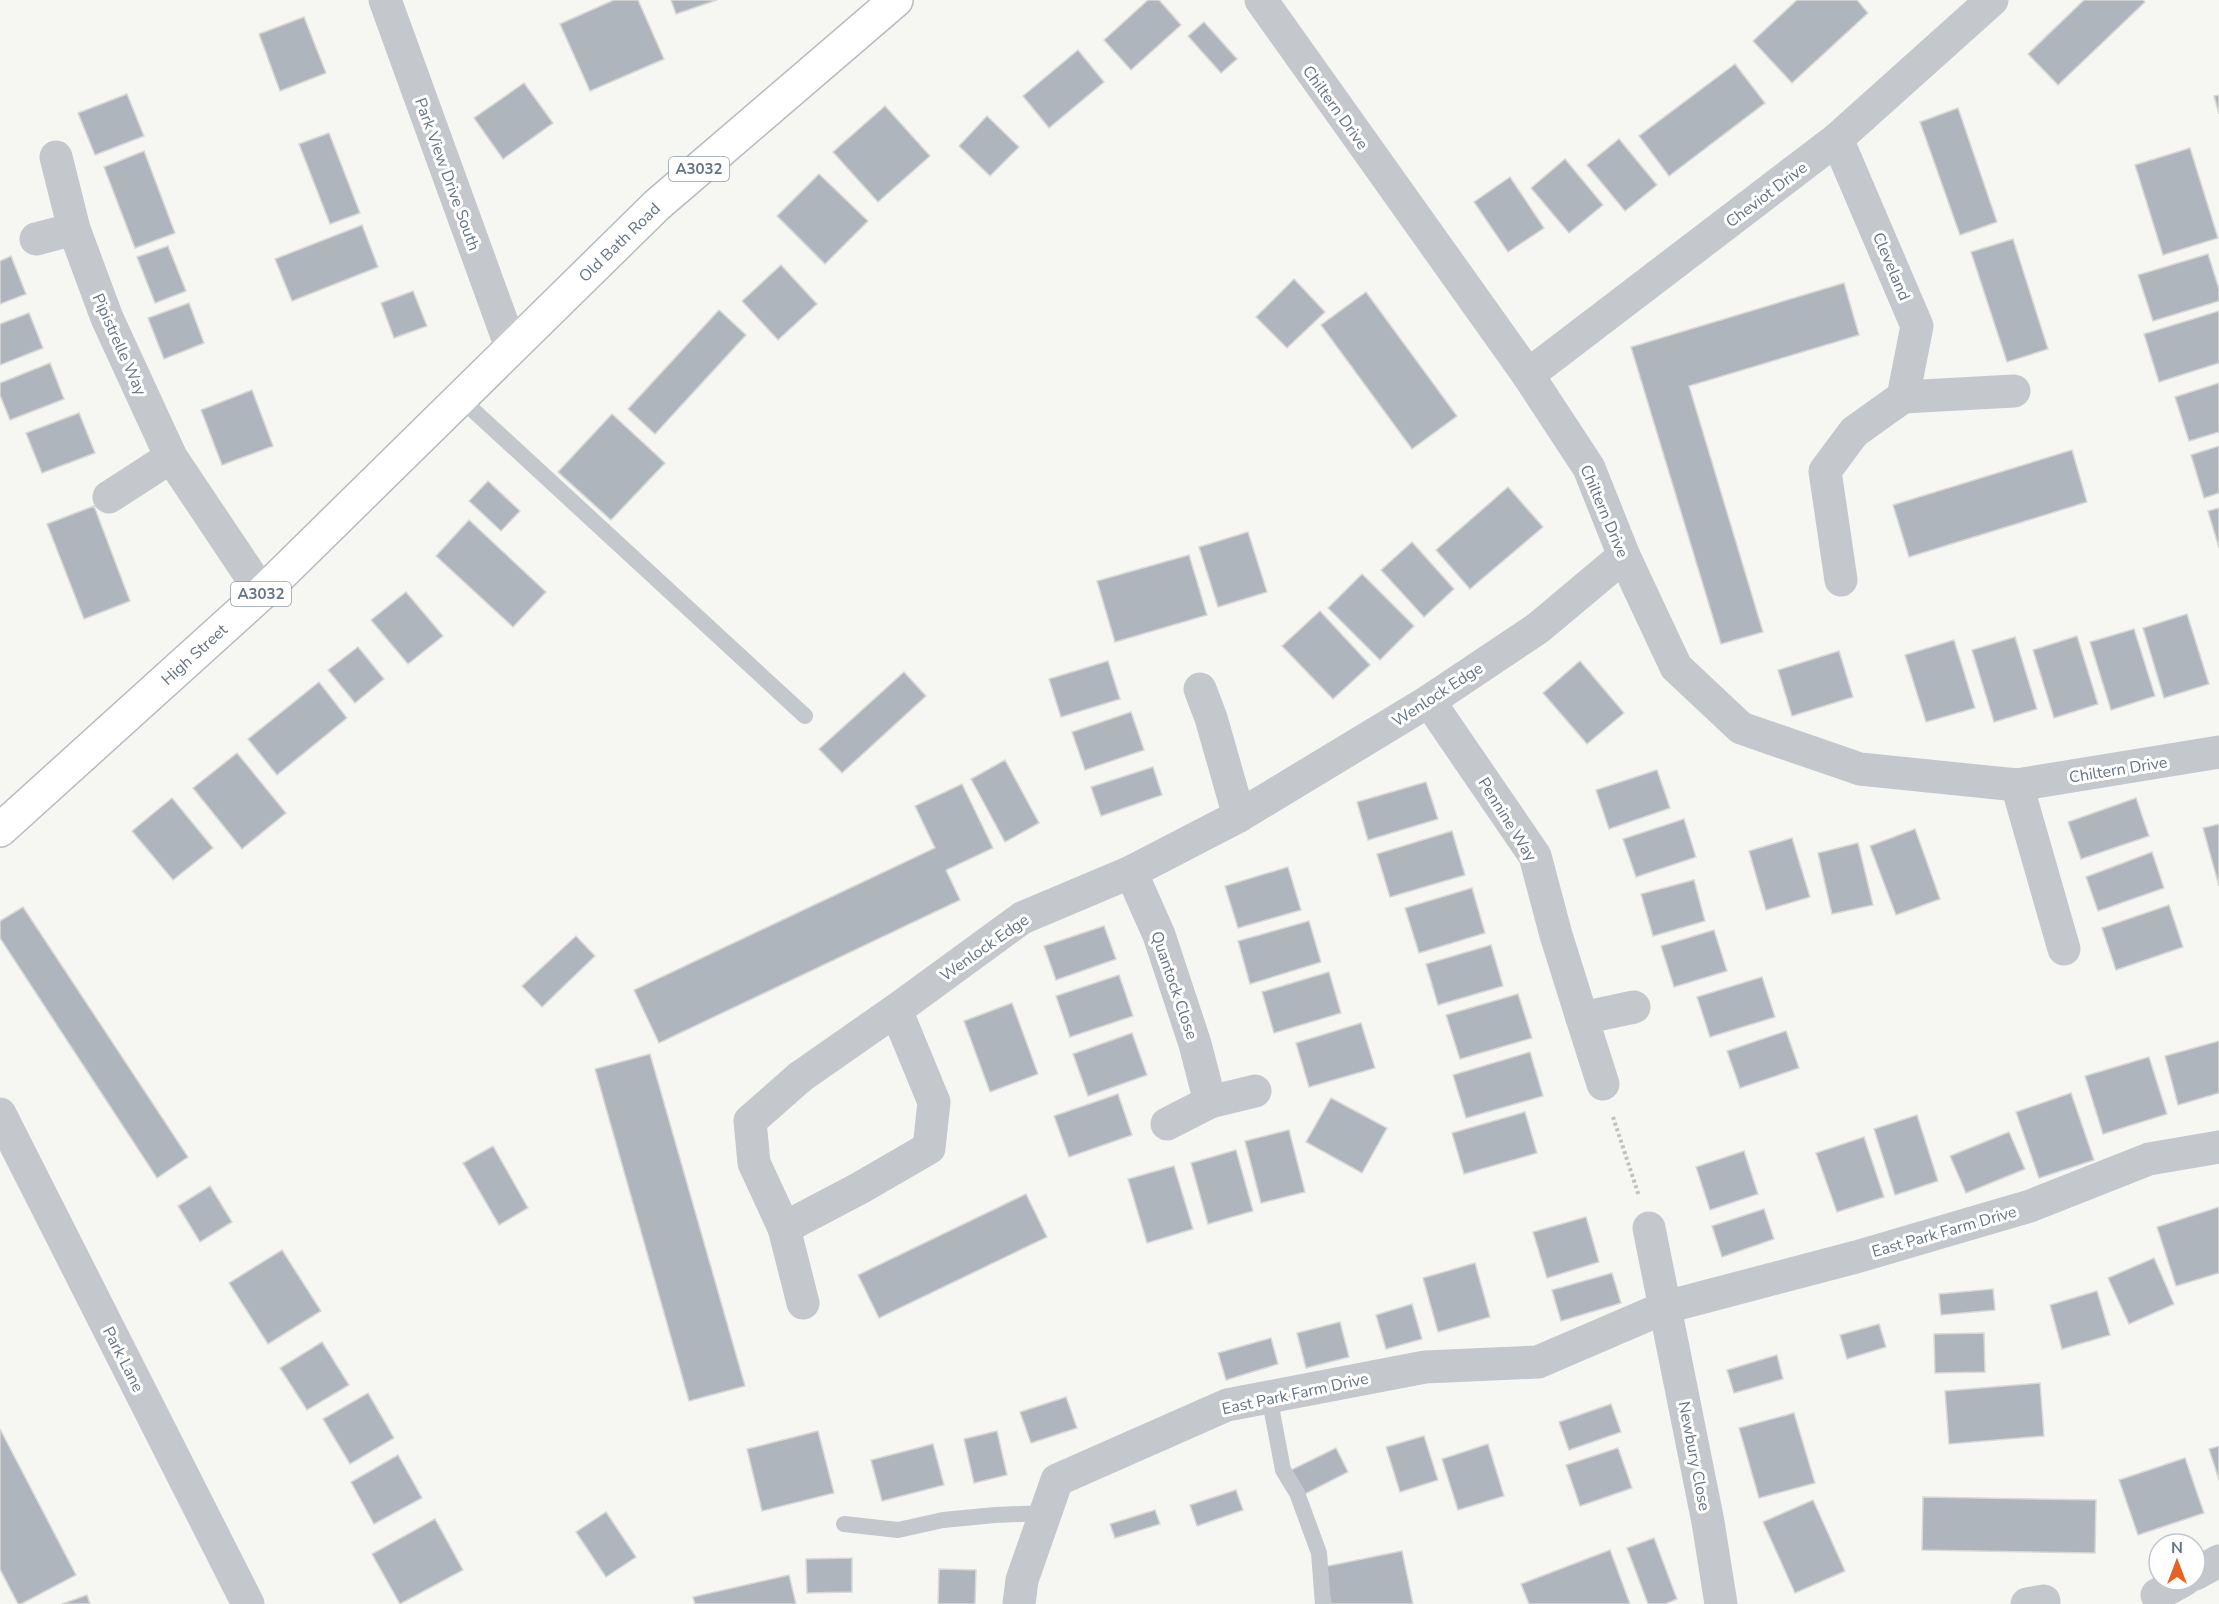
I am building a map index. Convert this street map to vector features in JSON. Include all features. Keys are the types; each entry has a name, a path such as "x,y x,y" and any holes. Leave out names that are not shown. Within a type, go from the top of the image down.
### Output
{"main road":[{"name":"Old Bath Road","path":"511,347 657,205 896,0"},
{"name":"High Street","path":"0,830 262,593 511,347"}],"street":[{"name":"Park View Drive South","path":"385,0 511,347"},
{"name":"Chiltern Drive","path":"1261,0 1528,375 1589,468 1624,556 1676,667 1741,728 1860,769 2017,785 2219,752"},
{"name":"Cheviot Drive","path":"1528,375 1837,139 1992,0"},
{"name":"Cleveland","path":"1837,139 1917,326 1903,397"},
{"name":"Pipistrelle Way","path":"56,157 74,229 107,318 171,457 262,593"},
{"path":"36,239 74,229"},
{"path":"1841,580 1825,471 1854,432 1903,397 2014,391"},
{"path":"109,497 171,457"},
{"name":"Wenlock Edge","path":"803,1303 784,1228 754,1163 750,1121 800,1077 1022,918 1131,872 1239,816 1429,701 1538,628 1624,556"},
{"path":"1200,689 1211,718 1239,816"},
{"name":"Pennine Way","path":"1429,701 1535,856 1556,935 1603,1084"},
{"path":"2017,785 2064,949"},
{"name":"Quantock Close","path":"1131,872 1159,935 1195,1044 1210,1102"},
{"path":"1582,1018 1634,1007"},
{"path":"784,1228 929,1148 934,1102 896,1010"},
{"path":"1167,1124 1210,1102 1255,1090"},
{"name":"Park Lane","path":"0,1114 248,1604"},
{"name":"East Park Farm Drive","path":"1019,1604 1022,1580 1058,1480 1227,1405 1425,1367 1538,1362 1666,1308 1856,1257 2030,1206 2149,1159 2219,1147"},
{"path":"1649,1228 1666,1308"},
{"name":"Newbury Close","path":"1666,1308 1708,1522 1721,1604"}],"lane":[{"path":"460,398 805,716"},
{"path":"1269,1396 1283,1470 1297,1493 1319,1553 1323,1604"},
{"path":"844,1524 898,1530 943,1520 1046,1513"}],"path":[{"path":"1603,1084 1649,1228"}],"building":[{"path":"614,0 638,0 664,59 590,91 560,24"},
{"path":"671,0 717,0 676,14"},
{"path":"1148,0 1159,0 1181,25 1131,70 1104,40"},
{"path":"1797,0 1857,0 1868,13 1792,83 1753,41"},
{"path":"2084,0 2143,0 2145,2 2058,85 2028,54"},
{"path":"304,17 326,73 280,91 259,34"},
{"path":"1204,22 1237,59 1221,73 1188,36"},
{"path":"1078,50 1104,82 1049,128 1023,96"},
{"path":"1735,64 1765,103 1669,176 1639,136"},
{"path":"524,83 553,123 503,159 474,118"},
{"path":"127,94 144,136 95,155 78,113"},
{"path":"2219,95 2219,114 2214,96"},
{"path":"885,106 930,156 878,202 833,152"},
{"path":"1958,108 1997,222 1960,235 1920,122"},
{"path":"987,116 1019,147 990,176 959,146"},
{"path":"329,133 360,213 330,224 299,144"},
{"path":"1619,139 1657,185 1625,211 1587,165"},
{"path":"2190,148 2218,238 2163,255 2135,165"},
{"path":"144,151 175,233 135,248 104,167"},
{"path":"1565,159 1603,205 1569,233 1531,188"},
{"path":"819,174 868,221 825,264 777,216"},
{"path":"1510,177 1544,228 1508,252 1474,202"},
{"path":"362,225 378,267 292,301 275,259"},
{"path":"2013,239 2048,349 2007,362 1971,252"},
{"path":"168,246 186,291 155,303 137,257"},
{"path":"2208,254 2219,289 2219,301 2153,321 2138,275"},
{"path":"11,256 26,294 0,304 0,261"},
{"path":"781,265 817,304 778,340 742,301"},
{"path":"1294,279 1325,312 1287,348 1256,317"},
{"path":"1844,283 1859,335 1689,386 1763,632 1721,644 1631,347"},
{"path":"413,291 427,326 394,338 381,303"},
{"path":"1366,292 1457,416 1412,449 1321,325"},
{"path":"189,303 204,343 164,359 148,318"},
{"path":"719,310 746,335 655,434 628,409"},
{"path":"2219,311 2219,363 2159,382 2144,334"},
{"path":"29,313 43,348 0,365 0,324"},
{"path":"50,363 64,399 10,420 0,395 0,383"},
{"path":"2219,383 2219,432 2189,441 2175,397"},
{"path":"252,390 273,446 222,465 201,410"},
{"path":"79,413 95,453 42,473 26,433"},
{"path":"612,414 665,463 611,520 558,472"},
{"path":"2219,446 2219,493 2204,498 2191,455"},
{"path":"2072,450 2087,502 1909,557 1893,505"},
{"path":"488,481 520,511 501,531 469,501"},
{"path":"1508,487 1543,527 1470,589 1436,550"},
{"path":"94,506 130,601 84,619 47,524"},
{"path":"2219,508 2219,548 2208,511"},
{"path":"469,520 546,592 513,627 436,556"},
{"path":"1248,532 1267,592 1218,607 1199,547"},
{"path":"1412,542 1454,589 1424,617 1381,570"},
{"path":"1189,555 1207,615 1115,642 1097,581"},
{"path":"1362,574 1414,626 1380,660 1328,608"},
{"path":"406,592 443,636 408,664 371,620"},
{"path":"1320,611 1370,665 1333,699 1282,646"},
{"path":"2187,614 2209,684 2164,698 2143,628"},
{"path":"2134,629 2155,696 2111,710 2090,642"},
{"path":"2077,636 2098,704 2054,718 2033,650"},
{"path":"2015,637 2037,709 1994,722 1972,650"},
{"path":"1954,640 1975,708 1926,722 1905,655"},
{"path":"358,647 384,679 355,703 328,670"},
{"path":"1839,651 1853,697 1792,716 1778,670"},
{"path":"1108,661 1120,699 1061,717 1049,679"},
{"path":"1580,661 1624,713 1587,744 1543,693"},
{"path":"904,672 926,696 842,773 819,749"},
{"path":"319,682 347,718 277,775 248,739"},
{"path":"1131,712 1144,750 1085,770 1072,732"},
{"path":"237,753 286,813 242,849 193,788"},
{"path":"1005,760 1039,823 1005,842 971,779"},
{"path":"1153,767 1162,795 1101,816 1091,787"},
{"path":"1657,770 1670,808 1609,829 1596,790"},
{"path":"1426,782 1438,819 1368,840 1357,802"},
{"path":"962,784 993,848 946,870 960,900 659,1043 634,990 935,848 915,806"},
{"path":"172,798 213,848 173,880 132,831"},
{"path":"2136,798 2149,836 2081,859 2068,822"},
{"path":"1684,819 1696,857 1636,877 1623,839"},
{"path":"2219,824 2219,886 2203,828"},
{"path":"1915,829 1940,899 1896,915 1870,846"},
{"path":"1452,831 1465,875 1390,897 1377,854"},
{"path":"1792,838 1810,897 1766,910 1749,851"},
{"path":"1858,843 1873,905 1832,914 1818,853"},
{"path":"2152,852 2164,888 2098,911 2086,877"},
{"path":"1288,867 1301,910 1238,928 1225,886"},
{"path":"1694,880 1705,921 1653,936 1641,894"},
{"path":"1472,888 1485,933 1419,953 1405,908"},
{"path":"2169,905 2183,947 2116,970 2102,928"},
{"path":"23,907 188,1157 157,1178 0,938 0,921"},
{"path":"1309,921 1321,962 1250,984 1238,941"},
{"path":"1104,926 1116,959 1056,980 1044,946"},
{"path":"1714,930 1727,971 1674,987 1661,946"},
{"path":"576,936 595,956 542,1007 522,986"},
{"path":"1491,945 1503,986 1438,1005 1426,964"},
{"path":"1329,972 1341,1013 1274,1033 1262,992"},
{"path":"1119,975 1133,1016 1070,1037 1056,996"},
{"path":"1762,977 1775,1017 1710,1037 1697,997"},
{"path":"1518,994 1532,1038 1460,1059 1446,1015"},
{"path":"1012,1003 1038,1074 990,1092 964,1021"},
{"path":"1361,1023 1375,1068 1309,1087 1296,1043"},
{"path":"1786,1031 1799,1068 1740,1088 1727,1051"},
{"path":"1132,1033 1147,1075 1088,1096 1073,1054"},
{"path":"2219,1041 2219,1093 2178,1105 2165,1056"},
{"path":"1530,1052 1543,1096 1466,1118 1453,1075"},
{"path":"650,1054 745,1386 689,1401 595,1069"},
{"path":"2149,1057 2167,1114 2103,1134 2085,1076"},
{"path":"2071,1093 2094,1160 2039,1178 2016,1112"},
{"path":"1118,1094 1132,1135 1069,1157 1054,1116"},
{"path":"1331,1098 1387,1128 1362,1173 1306,1142"},
{"path":"1525,1112 1537,1153 1464,1174 1452,1133"},
{"path":"1917,1115 1938,1181 1895,1195 1874,1129"},
{"path":"1289,1130 1305,1192 1261,1203 1245,1141"},
{"path":"2009,1132 2025,1169 1966,1193 1950,1156"},
{"path":"1864,1137 1884,1197 1837,1212 1816,1153"},
{"path":"493,1146 528,1208 499,1225 463,1163"},
{"path":"1236,1150 1253,1211 1208,1224 1191,1163"},
{"path":"1744,1151 1758,1194 1710,1210 1696,1167"},
{"path":"1174,1166 1193,1229 1147,1243 1128,1179"},
{"path":"210,1186 232,1222 200,1242 178,1206"},
{"path":"1026,1194 1047,1237 879,1318 858,1275"},
{"path":"2219,1207 2219,1273 2176,1286 2157,1227"},
{"path":"1764,1209 1774,1239 1722,1257 1712,1226"},
{"path":"1586,1217 1599,1262 1547,1278 1533,1232"},
{"path":"282,1250 321,1311 268,1344 229,1283"},
{"path":"2154,1258 2174,1304 2129,1324 2108,1278"},
{"path":"1475,1263 1490,1317 1438,1332 1423,1278"},
{"path":"1612,1273 1621,1303 1561,1321 1552,1290"},
{"path":"1993,1289 1995,1310 1941,1315 1939,1294"},
{"path":"2097,1291 2110,1335 2062,1349 2050,1305"},
{"path":"1412,1304 1422,1339 1386,1349 1376,1315"},
{"path":"1340,1322 1349,1357 1306,1368 1297,1333"},
{"path":"1879,1324 1886,1347 1847,1359 1840,1335"},
{"path":"1984,1333 1985,1372 1935,1373 1934,1334"},
{"path":"1271,1338 1278,1364 1226,1380 1218,1353"},
{"path":"322,1342 349,1385 307,1410 280,1368"},
{"path":"1777,1355 1783,1379 1734,1393 1727,1370"},
{"path":"2040,1383 2044,1436 1949,1444 1945,1391"},
{"path":"368,1393 394,1438 350,1464 323,1419"},
{"path":"1066,1397 1077,1428 1031,1443 1020,1412"},
{"path":"1611,1404 1621,1432 1569,1450 1559,1422"},
{"path":"1794,1413 1815,1483 1759,1498 1739,1428"},
{"path":"0,1429 76,1575 21,1604 18,1604 0,1569"},
{"path":"818,1431 834,1493 762,1511 747,1449"},
{"path":"997,1431 1007,1475 974,1483 964,1439"},
{"path":"1424,1436 1438,1480 1400,1492 1386,1447"},
{"path":"933,1444 944,1485 882,1501 871,1460"},
{"path":"1488,1444 1504,1496 1458,1510 1442,1459"},
{"path":"2219,1446 2219,1480 2209,1449"},
{"path":"1336,1448 1348,1472 1303,1495 1291,1470"},
{"path":"1618,1448 1632,1488 1580,1506 1566,1465"},
{"path":"398,1455 422,1498 374,1524 351,1482"},
{"path":"2185,1458 2204,1513 2138,1535 2119,1480"},
{"path":"1236,1490 1243,1510 1197,1526 1190,1505"},
{"path":"1923,1497 2096,1500 2095,1553 1922,1550"},
{"path":"1813,1500 1845,1571 1795,1593 1763,1522"},
{"path":"1155,1510 1160,1524 1115,1538 1110,1524"},
{"path":"606,1512 636,1557 606,1577 576,1532"},
{"path":"435,1519 463,1570 400,1604 372,1554"},
{"path":"1654,1538 1677,1599 1665,1604 1648,1604 1627,1548"},
{"path":"1610,1550 1630,1604 1529,1604 1521,1584"},
{"path":"1402,1551 1413,1604 1331,1604 1323,1567"},
{"path":"852,1558 852,1592 807,1593 806,1559"},
{"path":"939,1569 976,1570 975,1604 938,1604"},
{"path":"789,1575 796,1604 695,1604 693,1597"},
{"path":"87,1595 90,1604 62,1604"}]}
